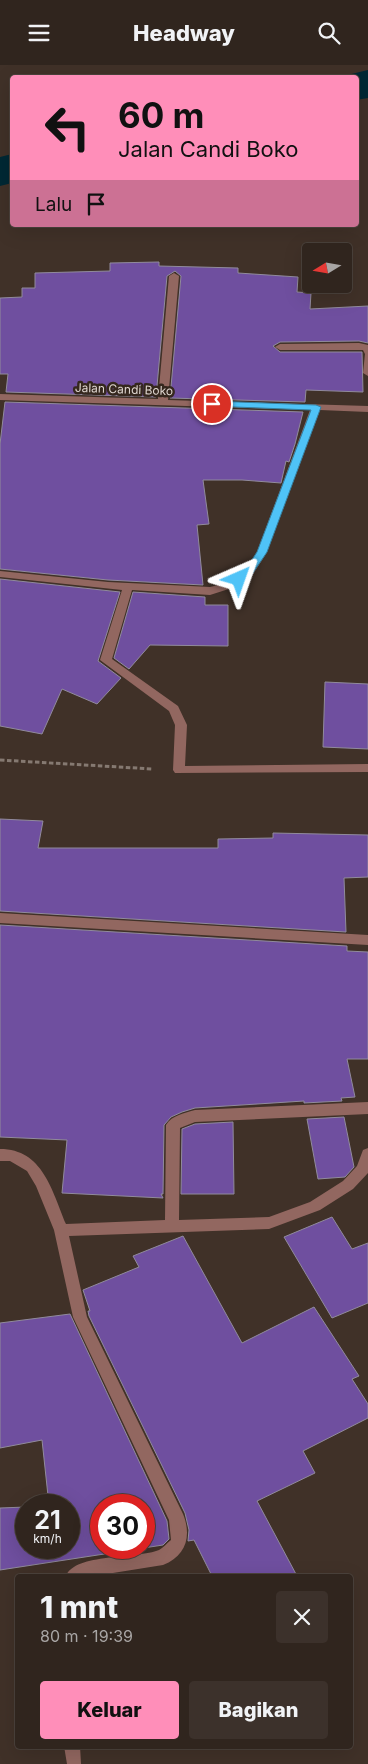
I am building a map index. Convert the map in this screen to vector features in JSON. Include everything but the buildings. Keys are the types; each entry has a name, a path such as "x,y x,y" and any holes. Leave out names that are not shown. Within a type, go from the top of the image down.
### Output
{"street":[{"path":"163,403 174,276"},
{"path":"280,347 359,346 367,348 368,352"},
{"path":"368,356 368,373"},
{"name":"Jalan Candi Boko","path":"0,397 368,409"},
{"path":"0,574 108,586 210,591 231,585 248,574 262,552 316,407"},
{"path":"128,586 106,660 174,709 178,715 181,725 179,770 368,768"},
{"path":"0,918 368,940"},
{"path":"172,1227 173,1125 177,1122 195,1116 368,1108"},
{"path":"61,1230 268,1223 315,1206 348,1185 363,1169 368,1154"},
{"path":"0,1155 12,1155 32,1167 42,1184 61,1230 80,1317 177,1519 179,1543 163,1557 80,1571 76,1574"}],"path":[{"path":"0,760 179,770"}],"waterway":[{"path":"359,86 368,84"},
{"path":"0,172 10,169"}],"route":[{"path":"212,404 316,407 262,552 248,574 239,579"}]}
